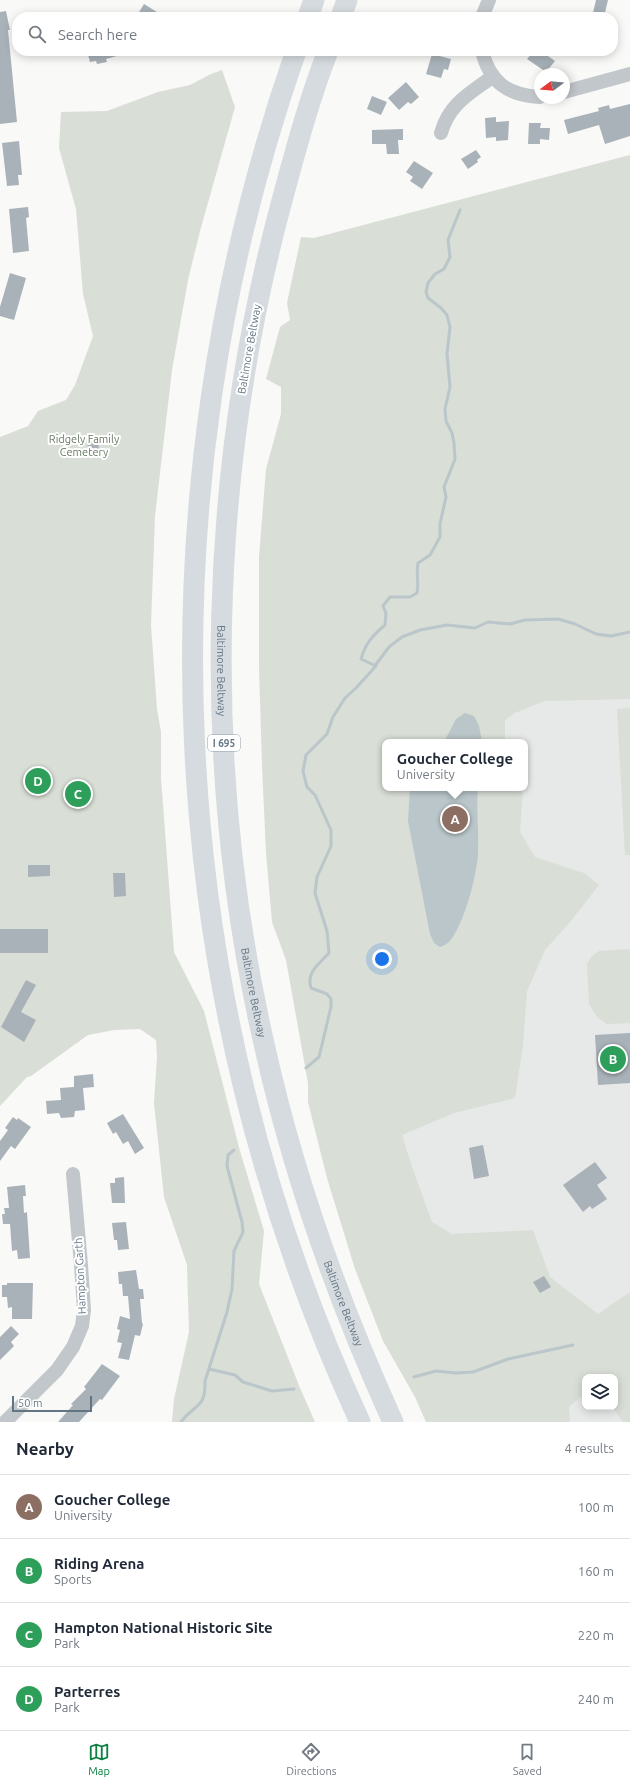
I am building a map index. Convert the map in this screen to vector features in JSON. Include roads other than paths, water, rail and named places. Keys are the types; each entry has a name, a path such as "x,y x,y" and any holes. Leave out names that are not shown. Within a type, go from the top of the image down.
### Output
{"highway":[{"path":"310,12 314,0"},
{"path":"343,12 347,0"},
{"name":"I 695","path":"294,56 268,137 242,231 229,289 208,408 199,487 194,567 191,647 193,726 199,822 206,889 218,964 235,1052 256,1137 282,1224 308,1300 338,1374 360,1422"},
{"name":"Baltimore Beltway","path":"326,56 298,142 271,239 260,286 241,395 229,490 223,568 221,646 223,722 229,817 237,886 248,960 264,1046 285,1128 310,1214 336,1289 393,1422"}],"street":[{"path":"484,12 489,0"},
{"path":"484,56 492,77 506,89 525,96 534,96"},
{"path":"570,90 630,74"},
{"path":"441,133 445,120 450,112 492,77"},
{"name":"Hampton Garth","path":"5,1422 57,1370 73,1347 82,1326 84,1310 73,1174"}],"waterway":[{"path":"306,1068 319,1057 331,1007 331,999 327,994 311,988 310,982 310,977 314,969 329,953 327,931 315,893 317,877 331,846 331,830 315,795 307,787 303,771 306,755 327,734 333,717 345,698 376,666 361,659 370,640 385,625 386,613 383,606 390,597 410,597 417,593 418,563 430,555 440,537 440,524 446,497 444,487 455,459 454,443 452,433 446,421 445,409 450,387 447,354 450,327 447,315 441,308 428,298 426,292 428,283 435,274 444,269 450,257 448,240 460,210"},
{"path":"374,667 389,647 402,637 420,630 447,625 475,628 488,622 510,624 525,620 558,619 575,624 596,634 611,636 630,632"},
{"path":"181,1422 204,1397 205,1381 227,1312 232,1289 234,1251 243,1232 242,1222 227,1166 228,1155 234,1150"},
{"path":"414,1377 436,1371 456,1373 473,1372 508,1359 573,1345"},
{"path":"209,1369 235,1375 243,1382 272,1391 294,1389"}],"place":[{"name":"Parterres","path":"38,781"},
{"name":"Hampton National Historic Site","path":"78,794"},
{"name":"Goucher College","path":"455,819"},
{"name":"Riding Arena","path":"613,1059"}],"park label":[{"name":"Ridgely Family Cemetery","path":"84,445"}]}
